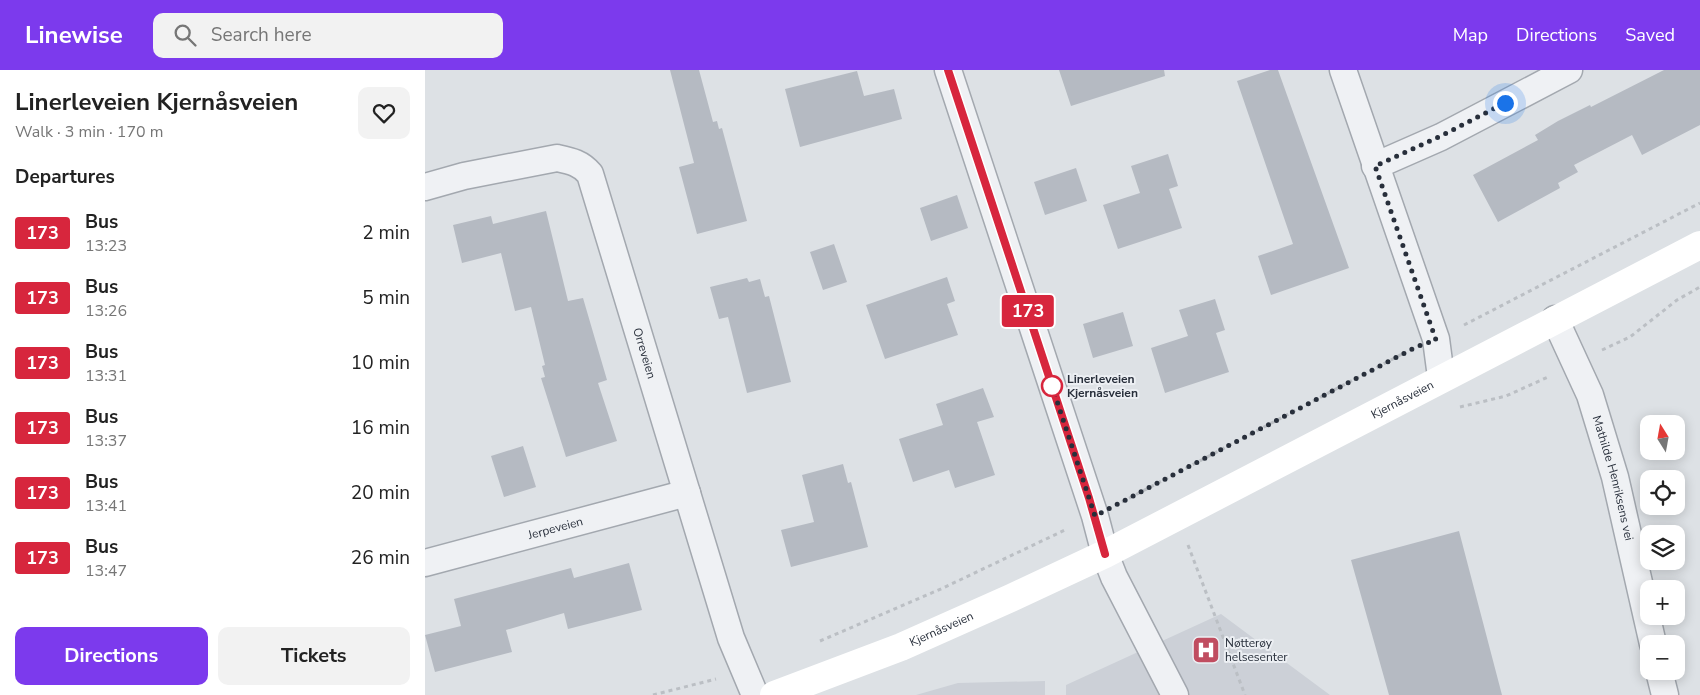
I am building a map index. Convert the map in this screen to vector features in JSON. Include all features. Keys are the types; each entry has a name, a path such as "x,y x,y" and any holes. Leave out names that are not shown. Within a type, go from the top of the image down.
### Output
{"main road":[{"name":"Kjernåsveien","path":"774,695 901,647 1105,554 1441,377 1700,245"}],"street":[{"path":"948,70 1095,516 1105,554 1114,577 1175,695"},
{"path":"1343,70 1436,340 1441,377"},
{"path":"1375,166 1441,136 1569,70"},
{"name":"Orreveien","path":"425,186 464,176 557,158 578,164 590,174 731,638 755,695"},
{"name":"Mathilde Henriksens vei","path":"1555,319 1590,395 1615,477 1651,635"},
{"name":"Jerpeveien","path":"425,563 687,493"},
{"path":"1661,680 1665,695"}],"path":[{"path":"815,643 943,588 1095,516 1416,347 1436,340 1700,203"},
{"path":"1600,351 1630,336 1677,300 1700,288"},
{"path":"1186,540 1245,695"},
{"path":"653,695 746,670"}],"shaded area":[{"name":"Nøtterøy helsesenter","path":"1221,614 1330,695 1066,695 1066,685"},
{"path":"1045,681 1045,695 916,695 958,683"}],"building":[{"path":"670,70 699,70 713,122 717,121 719,129 722,128 747,221 697,234 679,167 694,163"},
{"path":"1059,70 1164,70 1165,76 1071,106"},
{"path":"1270,70 1278,70 1349,268 1271,295 1258,256 1293,244 1237,81"},
{"path":"1664,70 1700,70 1700,125 1642,155 1632,135 1574,165 1578,172 1558,183 1560,188 1498,222 1473,175 1538,140 1535,135 1558,121 1590,105 1591,107"},
{"path":"857,71 864,96 894,89 902,119 800,147 785,89"},
{"path":"1168,154 1178,186 1169,189 1182,228 1118,249 1103,205 1140,193 1131,166"},
{"path":"1076,168 1087,201 1045,215 1034,182"},
{"path":"957,195 968,228 931,241 920,208"},
{"path":"546,211 568,301 583,298 607,380 598,383 617,441 566,457 541,378 545,377 542,366 545,365 531,307 515,311 501,253 462,263 453,225 491,216 493,224"},
{"path":"834,244 847,282 823,290 810,252"},
{"path":"947,277 955,301 947,304 958,335 885,359 866,305"},
{"path":"747,278 749,282 760,279 765,297 769,296 791,382 747,393 728,317 719,319 710,287"},
{"path":"1215,299 1225,330 1216,333 1229,372 1165,393 1151,348 1188,336 1179,310"},
{"path":"1123,312 1133,346 1093,358 1083,324"},
{"path":"983,388 994,417 977,422 995,475 955,488 949,470 913,482 899,439 943,425 936,404"},
{"path":"523,446 536,487 504,497 491,456"},
{"path":"843,464 848,483 851,482 868,547 791,567 781,530 814,522 802,475"},
{"path":"1459,531 1502,695 1389,695 1351,560"},
{"path":"629,563 642,610 568,629 564,613 506,630 512,652 435,672 425,635 461,626 454,599 571,568 574,578"}],"bus line":[{"name":"173","path":"948,70 1095,516 1105,554"}],"place":[{"name":"Linerleveien Kjernåsveien","path":"1052,386"},
{"name":"Nøtterøy helsesenter","path":"1206,650"}],"route":[{"path":"1052,386 1095,516 1416,347 1436,340 1375,166 1441,136 1505,103"}]}
